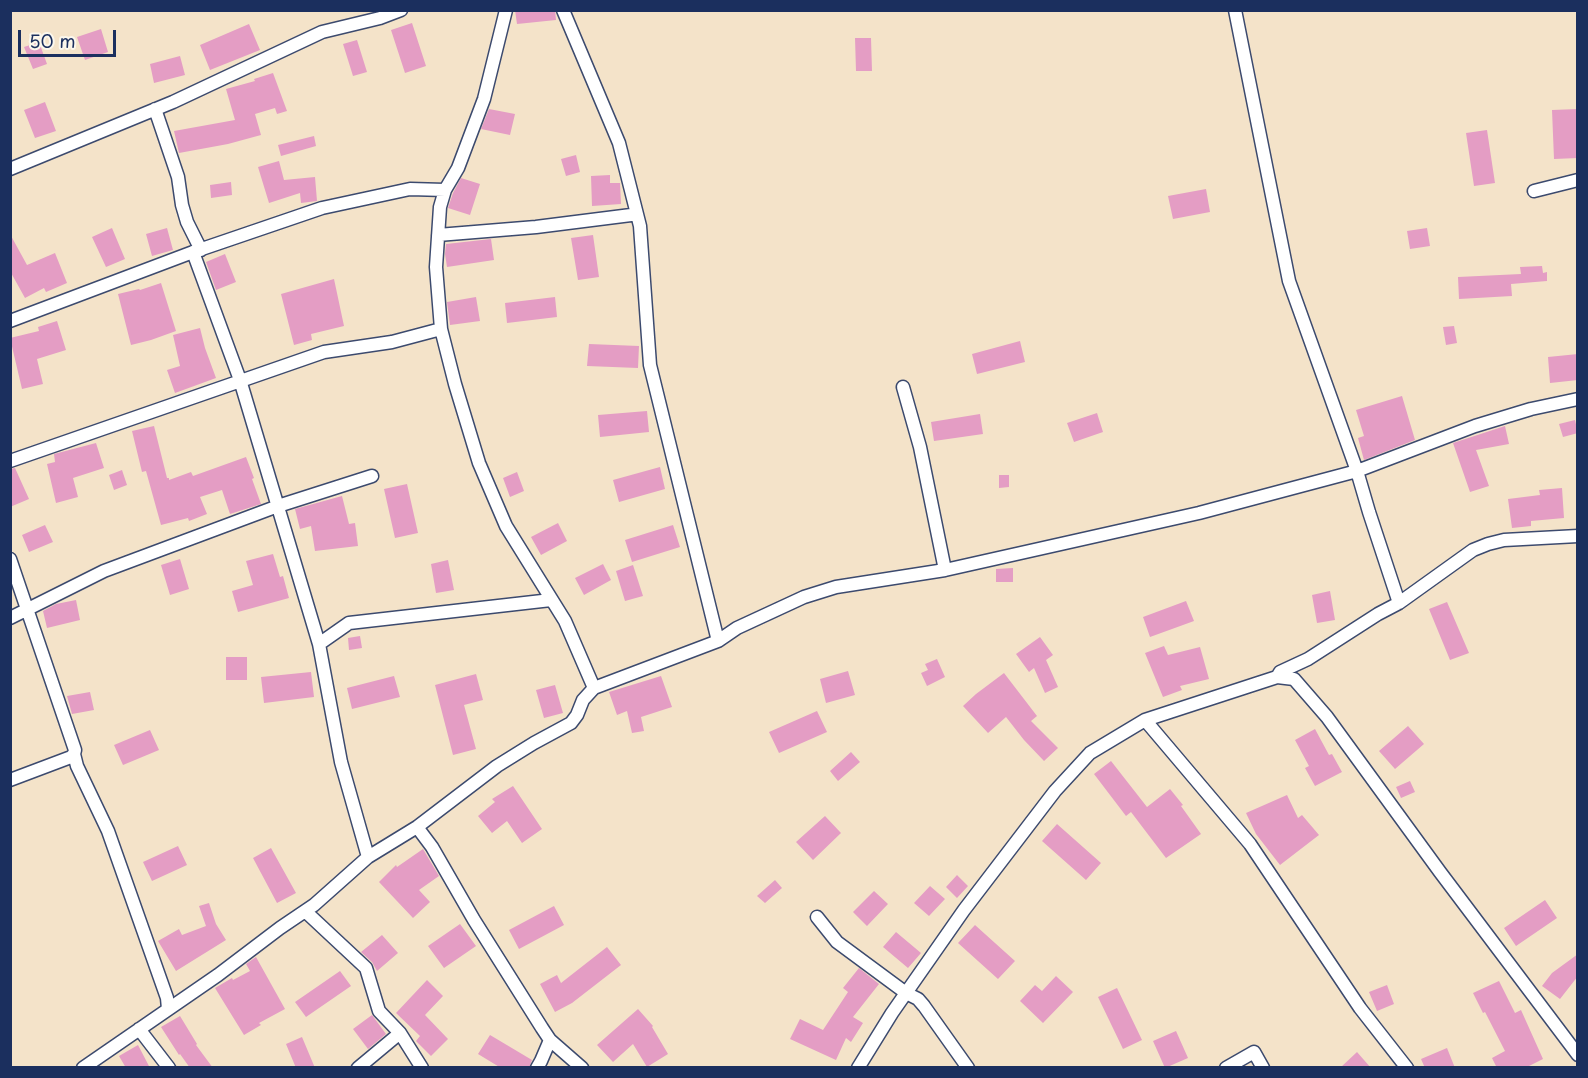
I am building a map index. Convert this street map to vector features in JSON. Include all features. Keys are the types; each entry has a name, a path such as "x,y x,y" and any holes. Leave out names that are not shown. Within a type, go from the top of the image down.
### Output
{"street":[{"path":"10,169 155,109 322,32 380,18 401,10"},
{"path":"506,10 484,99 458,168 445,190 441,207 436,267 441,329 455,384 480,463 506,526 565,621 594,688"},
{"path":"563,10 619,143 640,226 650,365 718,641"},
{"path":"1235,10 1289,281 1357,471 1399,603"},
{"path":"155,109 178,177 182,205 240,380 319,644 341,762 368,857"},
{"path":"1534,191 1578,180"},
{"path":"10,321 197,251 322,208 410,189 445,190"},
{"path":"438,235 631,216"},
{"path":"10,461 324,352 392,342 441,329"},
{"path":"903,387 920,447 945,570"},
{"path":"83,1068 218,975 314,905 368,857 417,827 497,766 571,723 594,688 718,641 737,628 804,597 836,587 945,570 1199,513 1357,471 1475,426 1531,409 1578,399"},
{"path":"10,618 104,571 278,506 372,476"},
{"path":"1277,677 1280,672 1308,659 1399,603 1473,550 1504,540 1578,536"},
{"path":"10,559 75,750 77,766 108,831 167,998 168,1009"},
{"path":"319,644 349,623 551,600"},
{"path":"858,1068 906,993 964,910 1055,791 1090,753 1145,720 1277,677 1294,679 1327,717 1447,881 1573,1040 1578,1055"},
{"path":"1145,720 1250,844 1360,1008 1407,1068"},
{"path":"10,780 74,754"},
{"path":"417,827 432,847 474,921 550,1040 582,1068"},
{"path":"305,911 366,968 378,1011 400,1033 422,1068"},
{"path":"817,917 837,942 906,993 918,999 968,1068"},
{"path":"139,1029 169,1068"},
{"path":"358,1068 400,1033"},
{"path":"537,1068 550,1040"},
{"path":"1226,1068 1254,1052 1263,1068"}],"building":[{"path":"515,10 555,10 556,20 517,24"},
{"path":"412,23 426,66 405,73 391,30"},
{"path":"249,24 260,50 210,70 200,45"},
{"path":"101,29 108,52 85,60 77,37"},
{"path":"855,38 871,38 872,71 856,71"},
{"path":"357,40 367,72 353,76 343,44"},
{"path":"39,42 47,64 33,69 24,47"},
{"path":"180,56 185,75 154,83 150,64"},
{"path":"273,73 287,111 277,114 275,108 255,114 261,135 179,153 174,131 235,120 226,89"},
{"path":"45,102 56,131 35,138 24,110"},
{"path":"489,109 515,114 510,135 481,129"},
{"path":"1578,109 1578,158 1554,159 1552,110"},
{"path":"1487,130 1495,183 1474,186 1466,133"},
{"path":"314,136 316,146 281,156 278,145"},
{"path":"576,155 580,172 566,176 561,159"},
{"path":"279,161 284,180 315,177 317,201 301,203 300,193 269,203 258,167"},
{"path":"610,175 610,183 620,183 621,204 592,206 591,176"},
{"path":"461,178 480,184 470,215 448,208"},
{"path":"231,182 232,195 211,198 210,185"},
{"path":"1206,189 1210,212 1173,219 1168,196"},
{"path":"112,228 125,259 106,267 92,237"},
{"path":"167,228 173,250 152,256 146,234"},
{"path":"1427,228 1430,246 1410,249 1407,231"},
{"path":"10,234 27,265 55,253 67,283 46,292 44,288 25,298 10,271"},
{"path":"593,235 599,277 578,280 571,238"},
{"path":"491,239 494,260 447,267 446,244"},
{"path":"225,254 236,282 216,290 206,262"},
{"path":"1542,266 1543,273 1547,272 1547,281 1511,284 1512,296 1459,299 1458,277 1521,274 1520,267"},
{"path":"334,279 344,326 311,334 312,340 294,345 281,294"},
{"path":"161,283 176,331 131,345 118,294"},
{"path":"476,297 480,321 450,325 447,302"},
{"path":"555,297 557,317 507,323 505,303"},
{"path":"57,321 66,350 37,359 43,384 22,389 10,338 39,331 38,327"},
{"path":"1454,326 1457,343 1446,345 1443,327"},
{"path":"200,328 216,378 175,393 167,370 180,366 173,335"},
{"path":"1020,341 1025,362 977,374 972,354"},
{"path":"589,344 639,346 638,368 587,366"},
{"path":"1578,354 1578,380 1550,383 1548,357"},
{"path":"1402,396 1415,440 1364,460 1358,438 1364,436 1356,410"},
{"path":"647,411 649,432 600,437 598,415"},
{"path":"1097,413 1103,432 1074,442 1067,423"},
{"path":"980,414 983,434 934,441 931,422"},
{"path":"1575,420 1578,433 1563,437 1559,424"},
{"path":"154,426 169,480 191,472 193,476 246,457 261,504 230,514 222,490 200,497 207,514 189,521 188,518 161,525 146,471 142,472 132,431"},
{"path":"1505,426 1509,444 1476,450 1489,486 1470,492 1453,443"},
{"path":"96,443 104,468 73,478 78,497 56,503 47,464 55,462 54,454"},
{"path":"660,467 665,489 619,502 613,480"},
{"path":"15,468 29,499 10,507 10,469"},
{"path":"122,470 127,485 114,490 109,475"},
{"path":"517,472 524,491 510,497 503,478"},
{"path":"999,475 1009,475 1009,487 999,488"},
{"path":"407,484 418,533 395,538 384,489"},
{"path":"1562,488 1564,518 1531,521 1531,526 1512,528 1508,499 1540,495 1539,490"},
{"path":"342,496 349,524 355,523 358,546 315,551 311,526 300,529 295,509"},
{"path":"558,523 567,541 541,555 531,537"},
{"path":"45,525 53,542 29,552 22,535"},
{"path":"673,525 680,547 632,562 625,540"},
{"path":"273,554 280,577 283,576 289,598 238,612 232,591 253,585 246,561"},
{"path":"180,559 189,589 170,595 161,565"},
{"path":"448,560 454,590 436,593 431,564"},
{"path":"603,564 611,580 584,595 575,578"},
{"path":"633,565 643,596 625,601 616,571"},
{"path":"1013,568 1013,582 996,582 996,569"},
{"path":"1330,591 1335,620 1317,623 1312,595"},
{"path":"76,600 80,620 47,628 43,611 56,604"},
{"path":"1186,601 1194,621 1150,637 1143,617"},
{"path":"1447,602 1469,653 1450,660 1429,609"},
{"path":"360,636 362,648 349,650 348,638"},
{"path":"1040,637 1053,655 1046,660 1058,687 1045,693 1034,668 1029,672 1016,654"},
{"path":"1164,646 1168,655 1200,647 1209,679 1180,686 1182,690 1163,697 1145,653"},
{"path":"226,657 247,657 247,680 226,680"},
{"path":"937,659 945,677 927,686 921,673 928,670 925,664"},
{"path":"848,671 855,695 826,703 820,679"},
{"path":"311,672 314,697 264,703 261,677"},
{"path":"1004,673 1037,716 1031,721 1058,748 1044,761 1006,717 988,733 963,706"},
{"path":"476,674 483,700 464,705 476,749 453,755 435,685"},
{"path":"394,676 400,697 352,709 347,688"},
{"path":"661,676 672,707 641,717 644,731 632,733 627,711 617,715 609,692"},
{"path":"555,685 563,713 544,718 536,690"},
{"path":"90,692 94,710 72,714 67,696"},
{"path":"817,711 827,732 779,753 769,732"},
{"path":"1408,726 1424,744 1395,769 1379,751"},
{"path":"1315,729 1329,755 1332,754 1342,772 1315,786 1305,768 1309,766 1295,740"},
{"path":"150,730 159,750 123,765 114,745"},
{"path":"851,752 860,762 838,781 830,771"},
{"path":"1111,761 1147,807 1170,789 1201,834 1166,858 1131,812 1126,816 1094,774"},
{"path":"1410,781 1415,792 1401,798 1396,787"},
{"path":"513,786 542,829 522,843 507,821 492,833 478,816 495,802 492,799"},
{"path":"1287,795 1298,818 1302,815 1319,835 1280,865 1256,834 1246,813"},
{"path":"825,816 841,833 813,860 796,842"},
{"path":"1057,824 1101,863 1086,880 1042,841"},
{"path":"178,846 187,865 152,881 143,862"},
{"path":"271,848 296,893 277,903 253,858"},
{"path":"423,849 439,876 419,890 430,902 413,918 379,882 396,865 397,867"},
{"path":"957,875 968,886 957,898 946,887"},
{"path":"775,880 782,888 765,903 757,896"},
{"path":"930,886 945,899 929,916 914,903"},
{"path":"874,891 888,904 867,926 853,912"},
{"path":"1545,900 1557,918 1516,946 1504,928"},
{"path":"209,903 216,924 226,940 176,971 158,941 179,929 182,935 206,926 199,906"},
{"path":"554,906 564,925 519,949 509,930"},
{"path":"460,924 476,946 444,968 428,946"},
{"path":"975,925 1015,961 998,979 958,943"},
{"path":"896,932 921,953 908,968 883,947"},
{"path":"382,935 398,953 377,971 372,962 361,952"},
{"path":"607,947 621,965 572,1003 555,1012 540,984 557,975 561,983"},
{"path":"1578,954 1578,976 1560,999 1542,986 1552,973"},
{"path":"256,957 285,1009 259,1023 261,1025 244,1035 215,988 250,971 246,964"},
{"path":"859,968 879,984 853,1017 863,1023 851,1042 846,1038 836,1060 790,1039 800,1019 823,1030 848,992 843,988"},
{"path":"340,971 351,986 306,1017 295,1002"},
{"path":"1056,976 1073,992 1043,1023 1020,1001 1035,985 1042,991"},
{"path":"427,980 443,996 425,1015 448,1039 431,1056 416,1041 420,1036 396,1013"},
{"path":"1499,981 1515,1013 1521,1010 1543,1059 1525,1068 1497,1068 1492,1058 1505,1051 1473,993"},
{"path":"1387,985 1394,1004 1377,1011 1369,992"},
{"path":"1117,988 1142,1040 1123,1049 1098,997"},
{"path":"638,1009 653,1026 668,1054 647,1067 633,1044 613,1062 597,1045"},
{"path":"372,1015 386,1034 368,1049 353,1029"},
{"path":"180,1016 196,1045 213,1068 190,1068 161,1027"},
{"path":"1176,1031 1188,1058 1165,1068 1153,1041"},
{"path":"490,1035 532,1060 529,1068 501,1068 478,1054"},
{"path":"302,1037 315,1068 296,1068 286,1044"},
{"path":"138,1045 150,1068 126,1068 119,1056"},
{"path":"1447,1048 1455,1068 1425,1068 1421,1059"},
{"path":"1357,1052 1371,1068 1340,1068"}]}
